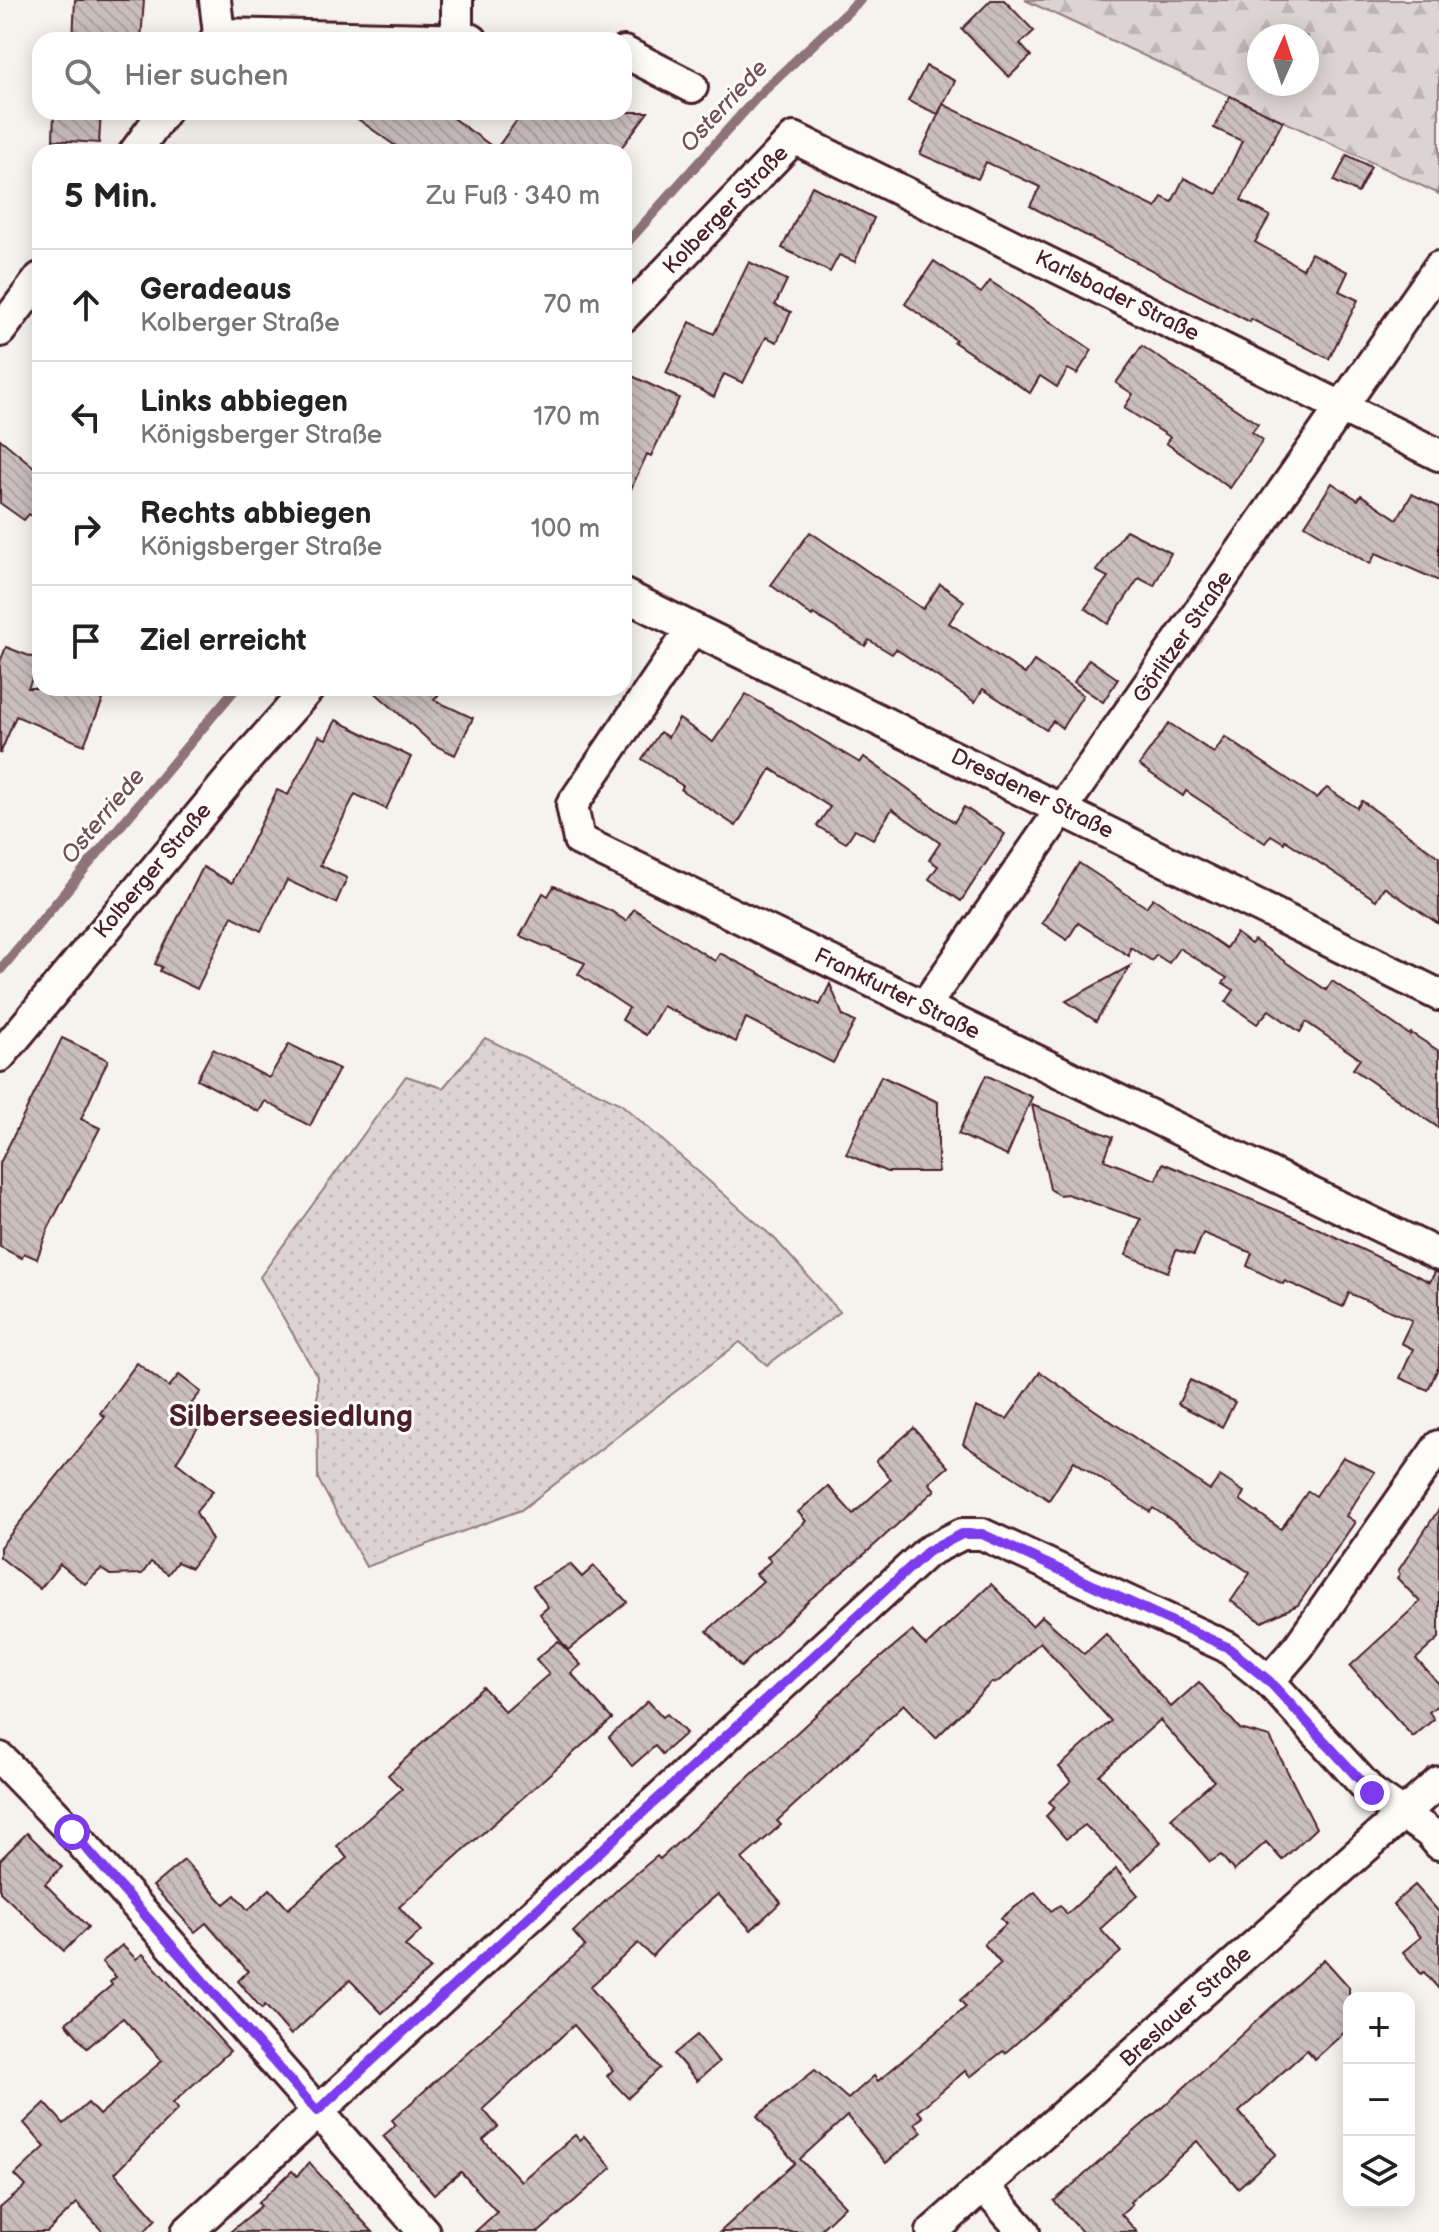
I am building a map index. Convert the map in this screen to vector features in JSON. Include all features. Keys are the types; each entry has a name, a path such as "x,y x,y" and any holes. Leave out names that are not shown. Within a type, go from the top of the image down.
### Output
{"street":[{"path":"215,0 217,32"},
{"path":"457,0 457,32"},
{"path":"632,56 692,87"},
{"path":"141,144 158,120"},
{"name":"Kolberger Straße","path":"632,308 794,138"},
{"name":"Karlsbader Straße","path":"794,138 1439,455"},
{"name":"Görlitzer Straße","path":"924,1007 1439,267"},
{"path":"0,331 32,289"},
{"name":"Dresdener Straße","path":"632,599 1439,995"},
{"name":"Frankfurter Straße","path":"692,629 572,805 579,840 1439,1255"},
{"name":"Kolberger Straße","path":"0,1056 302,696"},
{"path":"1269,1681 1299,1646 1439,1446"},
{"path":"187,2232 927,1552 962,1534 982,1534 1227,1647 1269,1681 1372,1793 1429,1832 1439,1844"},
{"path":"0,1758 72,1832 424,2232"},
{"name":"Breslauer Straße","path":"932,2232 1439,1782"},
{"path":"984,2187 1024,2232"}],"green space":[{"path":"1025,0 1439,0 1439,194"},
{"path":"485,1038 621,1104 775,1239 840,1312 767,1365 740,1342 521,1510 366,1567 318,1479 317,1376 260,1277 406,1076 443,1088"}],"building":[{"path":"75,0 144,0 142,32 73,32"},
{"path":"991,0 1004,0 1034,31 1020,44 1031,56 1009,77 962,29"},
{"path":"926,66 955,81 938,114 908,101"},
{"path":"1230,96 1283,121 1241,200 1270,216 1255,242 1303,269 1311,253 1348,272 1339,291 1358,300 1329,359 1251,319 1250,322 1030,206 1040,187 986,162 978,179 920,154 943,104 1156,208 1162,197 1172,202 1184,178 1217,194 1242,141 1214,128"},
{"path":"632,112 648,112 624,144 500,144 517,120 632,120"},
{"path":"54,120 100,120 99,143 53,140"},
{"path":"359,120 455,120 489,144 393,144"},
{"path":"1347,155 1371,167 1358,193 1334,181"},
{"path":"812,186 874,218 855,262 839,255 830,272 782,248"},
{"path":"934,261 981,293 990,281 1092,350 1077,374 1068,369 1057,387 1040,376 1030,393 954,342 956,340 905,304"},
{"path":"749,262 787,280 775,305 791,312 777,342 766,337 743,383 724,374 714,397 666,373 690,322 714,334"},
{"path":"1142,346 1258,424 1252,432 1263,440 1230,488 1166,443 1170,437 1124,408 1133,394 1116,383"},
{"path":"632,376 679,398 651,456 647,454 632,487"},
{"path":"0,439 32,465 32,516 29,514 24,520 0,503"},
{"path":"1332,483 1358,500 1361,495 1397,519 1412,494 1439,507 1439,581 1376,553 1370,564 1305,525"},
{"path":"1126,530 1171,553 1154,586 1139,578 1108,624 1085,608 1108,577 1096,571"},
{"path":"810,532 923,609 940,584 964,601 949,623 1025,674 1034,661 1083,695 1062,728 1053,721 1046,730 983,689 975,702 896,649 892,654 869,640 865,646 812,616 771,585"},
{"path":"6,647 32,657 32,679 28,688 32,688 32,696 105,696 84,745 16,716 0,754 0,662"},
{"path":"1089,659 1118,679 1103,702 1074,682"},
{"path":"746,694 860,763 864,757 954,822 964,807 1005,834 961,901 929,879 938,866 929,860 940,843 892,809 873,839 855,829 846,843 817,826 830,807 771,769 736,826 681,790 683,786 642,759 660,732 668,737 679,719 713,742"},
{"path":"379,696 437,696 434,700 473,718 455,755 434,745"},
{"path":"336,720 411,757 386,809 355,794 320,865 347,878 336,903 287,880 261,931 232,916 197,989 160,971 162,967 155,964 203,867 232,883 277,790 288,795 319,736 326,739"},
{"path":"1169,723 1214,753 1225,737 1316,798 1327,788 1357,808 1362,801 1439,857 1439,924 1384,887 1376,900 1285,840 1284,843 1271,835 1265,843 1186,791 1183,796 1139,765"},
{"path":"1079,863 1146,907 1153,898 1226,948 1236,933 1251,944 1254,940 1326,990 1332,981 1410,1035 1439,1051 1439,1128 1353,1069 1360,1059 1306,1022 1300,1032 1269,1010 1257,1024 1226,1002 1234,990 1223,983 1227,978 1179,948 1169,963 1156,955 1152,961 1130,947 1129,956 1078,923 1067,940 1042,923"},
{"path":"554,886 611,911 626,921 634,909 715,961 720,953 820,1005 830,984 843,1016 855,1022 833,1063 746,1018 736,1042 663,1006 646,1035 622,1020 629,1008 578,974 585,963 520,936 543,893 548,896"},
{"path":"1130,966 1096,1021 1066,1001"},
{"path":"62,1038 108,1060 81,1119 100,1128 48,1229 37,1259 24,1253 22,1258 0,1247 0,1163"},
{"path":"289,1044 339,1069 310,1126 265,1101 259,1112 197,1079 213,1049 269,1078"},
{"path":"986,1075 1032,1097 1007,1156 958,1134"},
{"path":"881,1076 938,1102 938,1172 887,1172 846,1154"},
{"path":"1032,1105 1113,1137 1104,1160 1156,1180 1163,1163 1298,1219 1430,1282 1435,1272 1439,1273 1439,1366 1428,1390 1400,1378 1413,1349 1401,1343 1412,1320 1349,1293 1343,1307 1285,1281 1283,1284 1247,1266 1252,1253 1203,1233 1194,1255 1176,1250 1168,1272 1126,1255 1141,1219 1067,1194 1059,1195 1050,1189"},
{"path":"137,1363 169,1387 179,1375 201,1392 191,1404 206,1416 176,1462 213,1491 196,1512 212,1540 191,1568 177,1562 168,1574 151,1562 142,1574 110,1575 101,1569 85,1584 60,1564 40,1589 0,1557 0,1547 105,1417 100,1413"},
{"path":"1040,1372 1210,1490 1220,1476 1244,1492 1240,1500 1281,1529 1308,1491 1316,1496 1343,1457 1375,1472 1346,1516 1355,1522 1298,1605 1262,1622 1231,1601 1250,1573 1153,1508 1150,1512 1074,1461 1049,1500 963,1444 976,1407 1007,1419"},
{"path":"1190,1380 1235,1402 1222,1427 1178,1404"},
{"path":"914,1428 948,1467 929,1483 935,1490 808,1601 741,1667 707,1631 763,1581 756,1574 771,1561 767,1557 806,1521 798,1512 828,1486 853,1514 891,1479 876,1461"},
{"path":"1439,1509 1439,1638 1416,1659 1439,1684 1439,1704 1429,1712 1434,1719 1413,1737 1350,1666 1420,1602 1397,1578 1400,1574 1398,1571"},
{"path":"570,1564 582,1577 594,1566 627,1602 568,1650 540,1614 548,1607 533,1586"},
{"path":"991,1584 1032,1626 1042,1616 1084,1654 1106,1634 1171,1707 1199,1682 1240,1729 1270,1737 1316,1828 1282,1860 1266,1842 1234,1871 1221,1855 1210,1862 1171,1818 1214,1781 1160,1720 1099,1775 1161,1842 1131,1871 1085,1825 1066,1839 1046,1816 1055,1807 1049,1802 1071,1781 1059,1767 1111,1721 1040,1642 1007,1675 994,1684 992,1682 936,1738 904,1704 777,1821 781,1825 742,1859 781,1902 751,1930 718,1894 675,1931 652,1956 638,1943 590,1987 660,2068 628,2098 607,2076 613,2070 574,2025 483,2109 498,2127 483,2140 521,2181 575,2135 579,2140 584,2136 612,2168 539,2232 475,2232 497,2212 461,2172 434,2194 383,2136 396,2125 392,2120 585,1946 573,1932 620,1887 657,1856 660,1859 856,1678 912,1631 926,1646"},
{"path":"558,1641 581,1665 571,1673 612,1719 399,1907 421,1931 405,1946 430,1969 382,2013 350,1980 291,2035 265,2005 262,2009 238,1981 248,1971 206,1923 195,1932 153,1886 184,1860 224,1904 235,1895 248,1910 270,1889 288,1909 347,1858 337,1846 402,1789 388,1775 483,1687 505,1712 549,1674 536,1659"},
{"path":"648,1701 663,1717 667,1714 686,1733 662,1754 655,1746 632,1766 609,1737"},
{"path":"27,1833 62,1867 45,1884 88,1927 64,1951 0,1892 0,1860"},
{"path":"1116,1869 1138,1895 1100,1929 1121,1952 1005,2053 1003,2051 970,2077 965,2071 918,2111 923,2117 915,2123 922,2132 886,2163 847,2116 800,2159 845,2206 818,2232 720,2232 795,2163 757,2116 815,2070 848,2099 874,2076 878,2081 966,2007 960,2000 1001,1964 984,1944 1006,1924 1001,1918 1035,1892 1051,1911 1060,1905 1067,1914"},
{"path":"1415,1885 1439,1912 1439,1989 1424,1972 1421,1974 1403,1952 1421,1937 1393,1904"},
{"path":"122,1945 136,1959 143,1954 230,2051 173,2103 178,2109 115,2173 156,2219 144,2232 103,2232 77,2203 47,2232 0,2232 0,2208 26,2186 15,2175 45,2147 24,2123 45,2103 64,2124 88,2103 99,2115 162,2061 123,2018 87,2048 66,2023 112,1985 110,1982 116,1977 102,1962"},
{"path":"1324,1959 1349,1987 1349,1992 1343,1992 1343,2033 1315,2059 1307,2050 1239,2112 1276,2154 1238,2188 1197,2141 1130,2202 1132,2204 1121,2214 1137,2232 1082,2232 1054,2201 1166,2104"},
{"path":"697,2035 719,2062 697,2081 674,2054"},
{"path":"309,2163 373,2232 230,2232 261,2206 258,2203 292,2171 297,2176"}],"waterway":[{"name":"Osterriede","path":"632,237 757,97 860,0"},
{"name":"Osterriede","path":"0,970 229,696"}],"district":[{"name":"Silberseesiedlung","path":"291,1417"}],"route":[{"path":"72,1832 317,2111 927,1552 962,1534 982,1534 1227,1647 1269,1681 1372,1793"}]}
